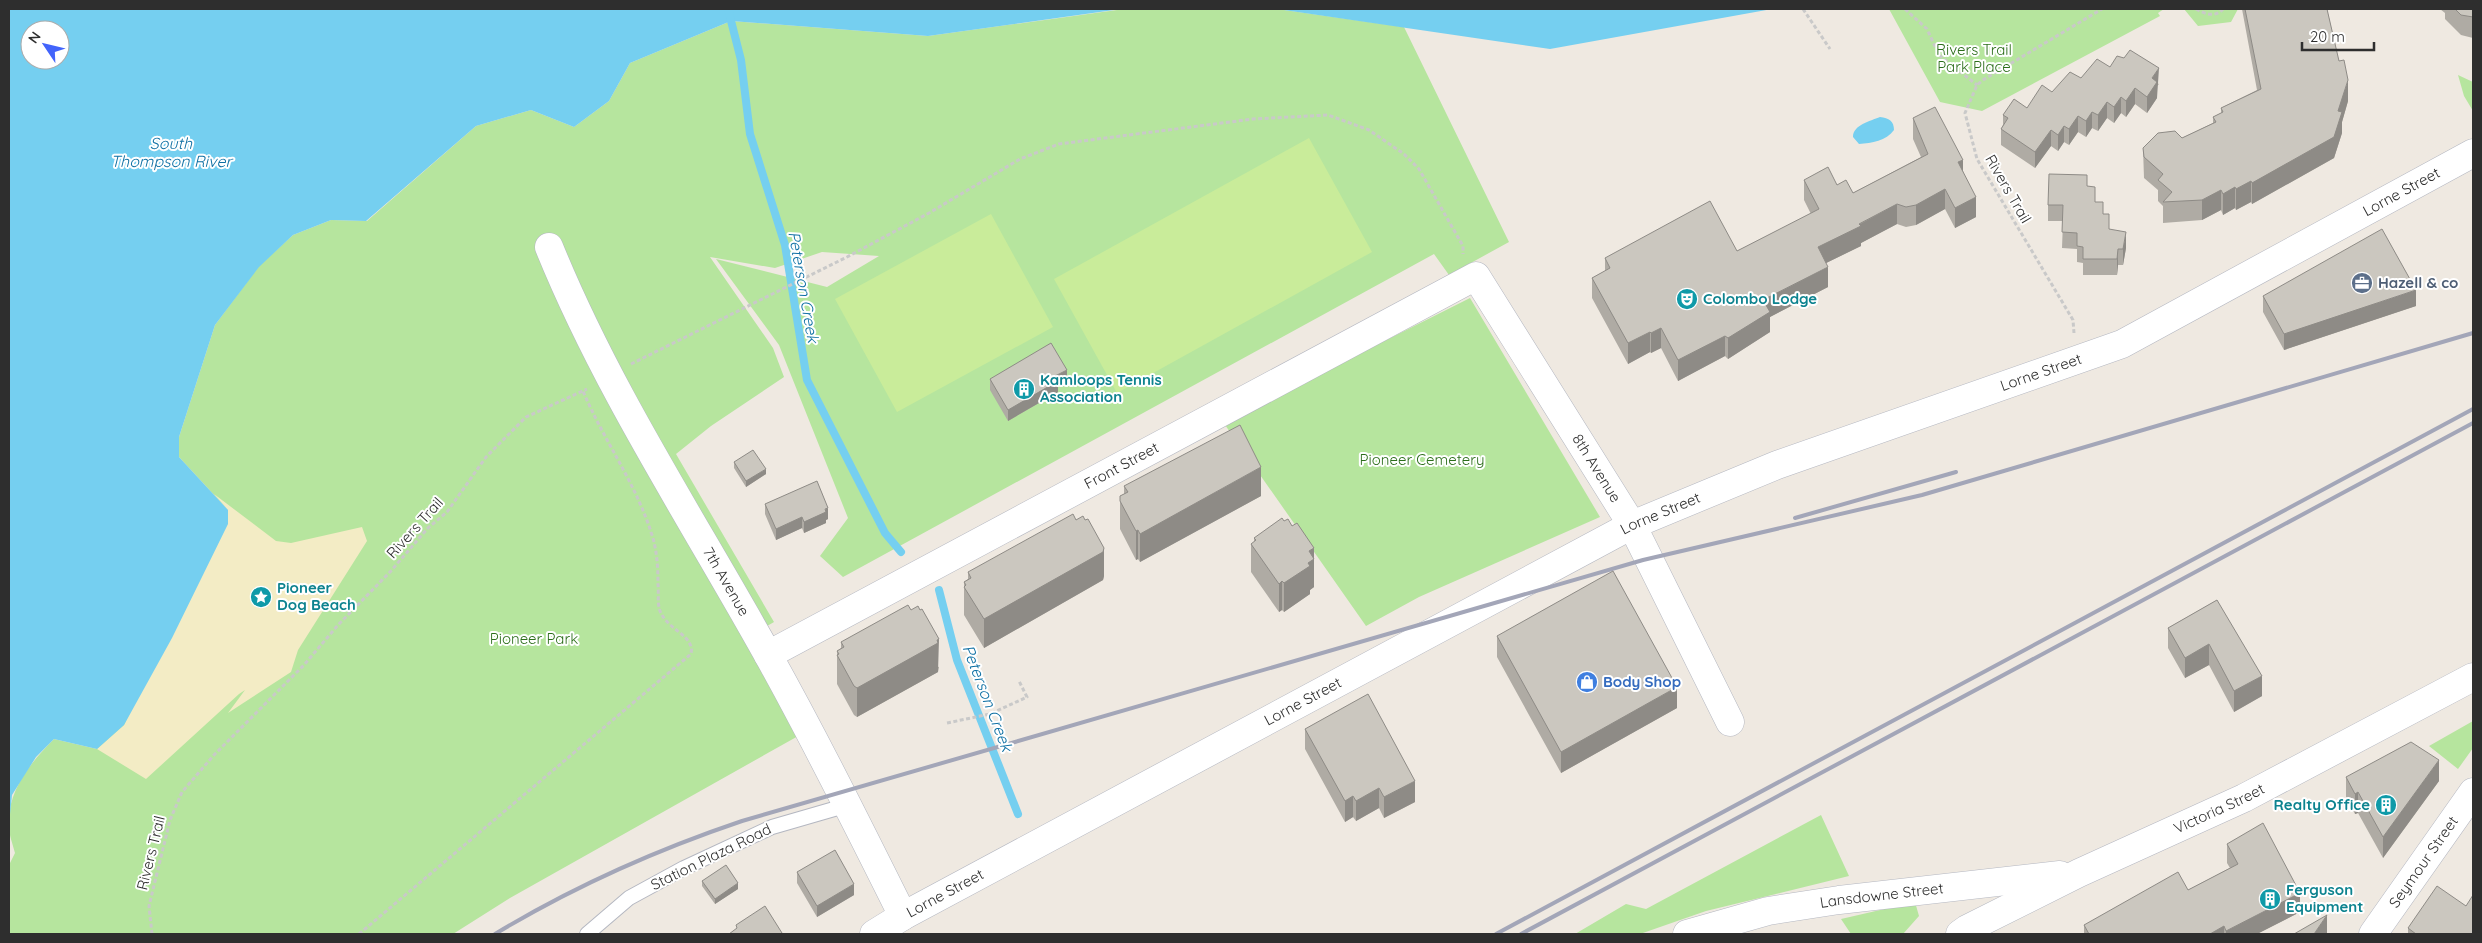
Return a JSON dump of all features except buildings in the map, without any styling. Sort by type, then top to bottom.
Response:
[{"type":"street","name":"Lorne Street","points":[[874,934],[903,916],[1632,525],[1777,465],[2122,344],[2473,153]]},
{"type":"street","name":"7th Avenue","points":[[549,247],[608,375],[768,655],[848,805],[903,916]]},
{"type":"street","name":"8th Avenue","points":[[1476,276],[1632,525],[1730,722]]},
{"type":"street","name":"Front Street","points":[[768,655],[1476,276]]},
{"type":"street","name":"Victoria Street","points":[[1960,934],[1967,928],[2079,873],[2244,798],[2473,677]]},
{"type":"street","name":"Seymour Street","points":[[2373,934],[2473,792]]},
{"type":"street","name":"Lansdowne Street","points":[[1686,934],[1768,912],[1839,900],[2079,873]]},
{"type":"lane","name":"Station Plaza Road","points":[[586,934],[629,898],[684,868],[772,826],[848,805]]},
{"type":"path","points":[[1803,9],[1830,49]]},
{"type":"path","points":[[1905,9],[1927,29],[1939,56],[1977,85],[2102,9]]},
{"type":"path","points":[[2196,9],[2210,15],[2220,13],[2223,9]]},
{"type":"path","name":"Rivers Trail","points":[[1977,85],[1965,113],[1977,159],[2073,320]]},
{"type":"path","name":"Rivers Trail","points":[[152,934],[150,906],[170,820],[182,792],[214,755],[304,665],[338,625],[390,572],[428,528],[447,512],[486,457],[526,417],[583,391],[608,375],[833,264]]},
{"type":"path","points":[[359,934],[691,654],[693,647],[690,641],[670,627],[663,619],[659,607],[656,548],[647,520],[583,391]]},
{"type":"path","points":[[947,723],[990,714],[1027,697],[1019,681]]},
{"type":"green space","name":"Pioneer Park","points":[[1124,9],[1277,9],[1404,27],[1509,242],[1449,275],[1434,254],[843,577],[820,556],[848,518],[779,345],[716,259],[827,287],[879,256],[822,252],[775,268],[710,257],[773,348],[784,377],[711,426],[676,454],[774,622],[747,638],[800,735],[510,898],[453,934],[9,934],[9,865],[15,853],[9,827],[9,814],[16,790],[29,768],[54,739],[97,749],[228,510],[179,457],[179,437],[215,325],[259,266],[293,235],[331,220],[367,221],[476,126],[531,110],[574,127],[609,101],[630,63],[731,21],[928,36]]},
{"type":"green space","name":"Rivers Trail Park Place","points":[[1889,9],[2164,9],[2158,13],[2160,16],[1982,111],[1940,102]]},
{"type":"green space","points":[[2184,9],[2238,9],[2231,22],[2198,26]]},
{"type":"green space","points":[[2458,75],[2473,82],[2473,111],[2464,96]]},
{"type":"green space","points":[[1309,138],[1372,252],[1117,393],[1054,279]]},
{"type":"green space","points":[[991,214],[1053,327],[897,412],[835,299]]},
{"type":"green space","name":"Pioneer Cemetery","points":[[1470,298],[1600,517],[1419,597],[1366,626],[1223,422]]},
{"type":"green space","points":[[2473,721],[2473,748],[2458,769],[2429,746]]},
{"type":"green space","points":[[1821,815],[1849,876],[1706,911],[1640,934],[1575,934],[1626,904],[1646,909]]},
{"type":"green space","points":[[1915,902],[1919,916],[1903,934],[1851,934],[1841,919]]},
{"type":"sand","name":"Pioneer Dog Beach","points":[[214,494],[276,541],[291,543],[362,527],[367,541],[298,650],[291,672],[228,713],[245,690],[239,694],[146,779],[97,749],[124,725],[228,510]]},
{"type":"water","name":"South Thompson River","points":[[9,9],[1121,9],[928,36],[731,21],[630,63],[609,101],[574,127],[531,110],[476,126],[366,221],[331,220],[293,235],[259,267],[215,325],[179,437],[179,457],[228,510],[228,524],[172,638],[124,725],[97,749],[54,739],[36,757],[12,795],[9,824]]},
{"type":"water","points":[[1277,9],[1772,9],[1550,49]]},
{"type":"water","points":[[1880,117],[1890,120],[1893,124],[1894,130],[1891,134],[1874,142],[1859,144],[1853,137],[1856,129]]},
{"type":"waterway","name":"Peterson Creek","points":[[728,9],[741,60],[750,134],[785,245],[807,380],[885,533],[901,552]]},
{"type":"waterway","name":"Peterson Creek","points":[[939,590],[957,660],[1018,814]]},
{"type":"railway","points":[[495,934],[554,901],[615,871],[678,844],[742,821],[1643,560],[1922,495],[2473,333]]},
{"type":"railway","points":[[1496,934],[2473,409]]},
{"type":"railway","points":[[1521,934],[2473,423]]},
{"type":"railway","points":[[1795,518],[1956,472]]},
{"type":"place","name":"Hazell & co","points":[[2362,283]]},
{"type":"place","name":"Colombo Lodge","points":[[1687,299]]},
{"type":"place","name":"Kamloops Tennis Association","points":[[1024,389]]},
{"type":"place","name":"Pioneer Dog Beach","points":[[261,597]]},
{"type":"place","name":"Body Shop","points":[[1587,682]]},
{"type":"place","name":"Realty Office","points":[[2386,805]]},
{"type":"place","name":"Ferguson Equipment","points":[[2270,899]]}]
